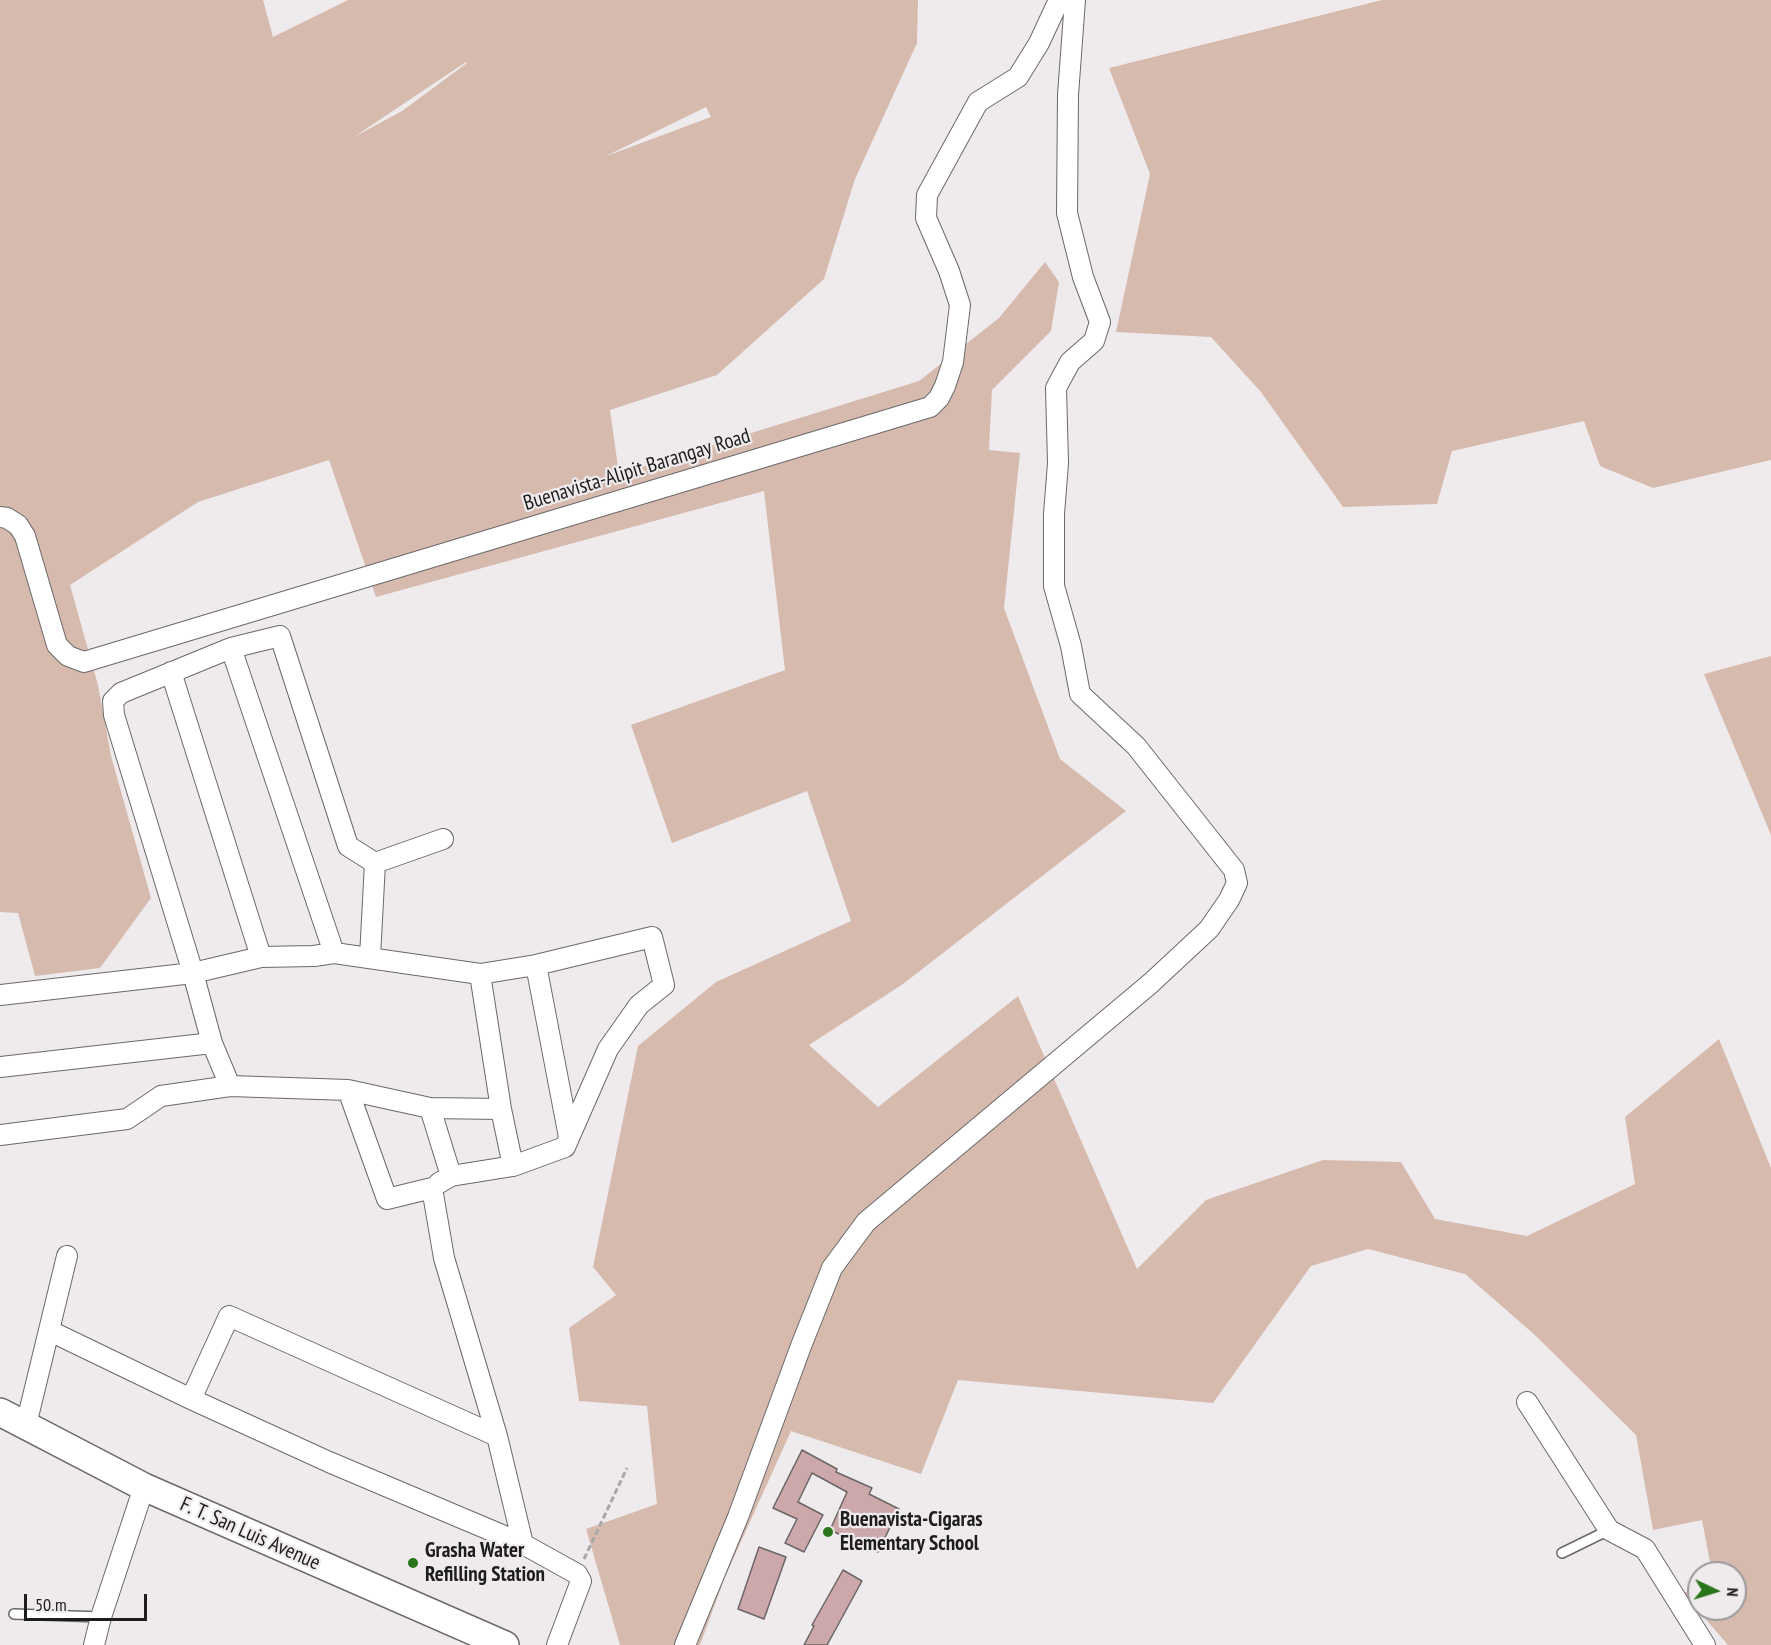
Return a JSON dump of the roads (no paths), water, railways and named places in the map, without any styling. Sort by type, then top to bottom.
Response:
[{"type":"main road","name":"F. T. San Luis Avenue","points":[[0,1412],[144,1487],[505,1645]]},
{"type":"street","name":"Buenavista-Alipit Barangay Road","points":[[0,517],[7,518],[18,525],[24,537],[57,645],[68,656],[84,662],[930,407],[939,398],[953,362],[960,305],[949,271],[926,218],[927,195],[978,102],[1018,77],[1039,43],[1059,0]]},
{"type":"street","points":[[685,1645],[738,1517],[832,1268],[866,1222],[1133,998],[1209,929],[1229,900],[1237,883],[1234,870],[1136,746],[1080,694],[1071,646],[1054,586],[1054,514],[1058,463],[1056,388],[1070,362],[1094,341],[1100,322],[1083,277],[1067,213],[1068,95],[1075,0]]},
{"type":"street","points":[[230,1086],[212,1043],[193,973],[114,715],[113,701],[120,693],[231,648],[280,636],[348,846],[375,863]]},
{"type":"street","points":[[231,648],[334,953]]},
{"type":"street","points":[[171,672],[261,957]]},
{"type":"street","points":[[375,863],[443,839]]},
{"type":"street","points":[[370,957],[375,863]]},
{"type":"street","points":[[0,995],[193,973],[261,957],[314,956],[334,953],[480,974],[536,965],[652,937],[664,985],[639,1005],[608,1048],[565,1148],[513,1166],[451,1176],[432,1188],[387,1199],[348,1090]]},
{"type":"street","points":[[536,965],[569,1137]]},
{"type":"street","points":[[480,974],[501,1109],[513,1166]]},
{"type":"street","points":[[0,1067],[212,1043]]},
{"type":"street","points":[[0,1135],[127,1119],[161,1096],[230,1086],[348,1090],[430,1108],[501,1109]]},
{"type":"street","points":[[430,1108],[451,1176]]},
{"type":"street","points":[[432,1188],[444,1257],[497,1436],[523,1544]]},
{"type":"street","points":[[26,1425],[67,1256]]},
{"type":"street","points":[[191,1399],[229,1316],[497,1436]]},
{"type":"street","points":[[50,1331],[329,1462],[523,1544],[577,1575],[581,1581],[557,1645]]},
{"type":"street","points":[[1527,1402],[1609,1530],[1645,1549],[1705,1645]]},
{"type":"street","points":[[94,1645],[144,1487]]},
{"type":"lane","points":[[1562,1553],[1609,1530]]},
{"type":"lane","points":[[14,1614],[101,1617]]},
{"type":"place","name":"Buenavista-Cigaras Elementary School","points":[[828,1532]]},
{"type":"place","name":"Grasha Water Refilling Station","points":[[413,1563]]}]
